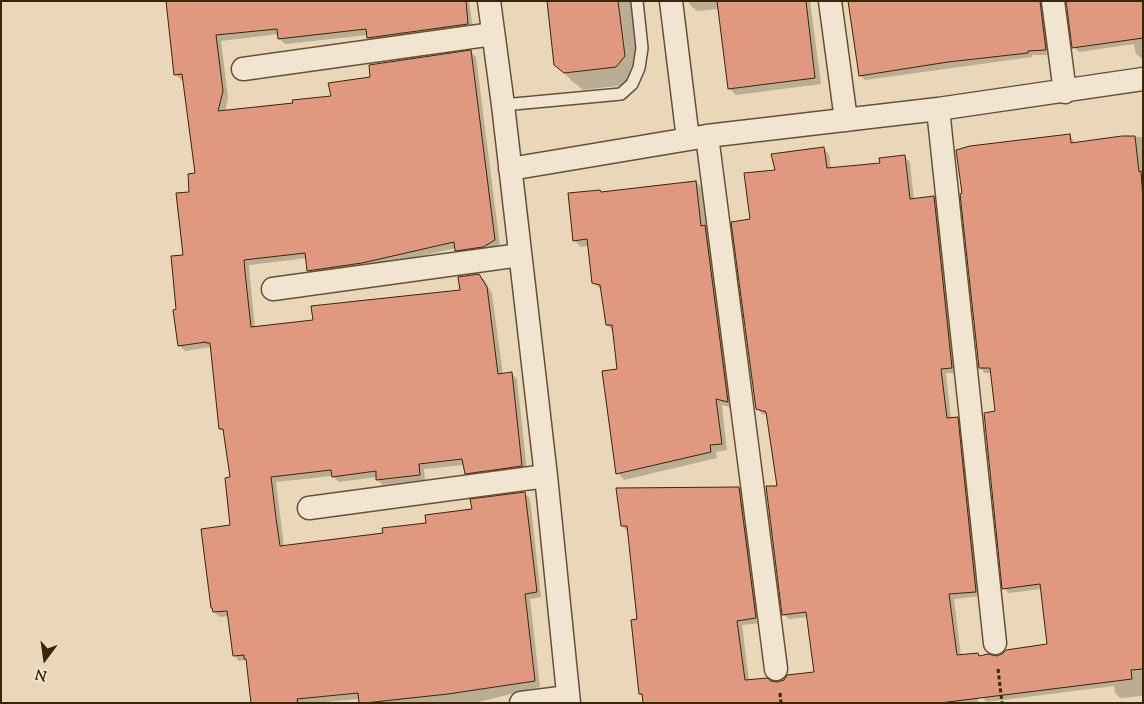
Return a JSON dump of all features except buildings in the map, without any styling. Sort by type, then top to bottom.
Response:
[{"type":"street","points":[[489,1],[503,105],[546,476],[569,700],[521,703]]},
{"type":"street","points":[[671,1],[697,138],[776,669]]},
{"type":"street","points":[[830,1],[846,120]]},
{"type":"street","points":[[1053,1],[1065,92]]},
{"type":"street","points":[[243,69],[493,34]]},
{"type":"street","points":[[510,169],[697,138],[938,109],[1065,92],[1143,79]]},
{"type":"street","points":[[938,109],[995,643]]},
{"type":"street","points":[[273,289],[520,255]]},
{"type":"street","points":[[309,508],[546,476]]},
{"type":"lane","points":[[503,105],[621,94],[632,84],[639,68],[642,48],[637,1]]},
{"type":"path","points":[[995,643],[1002,703]]}]
